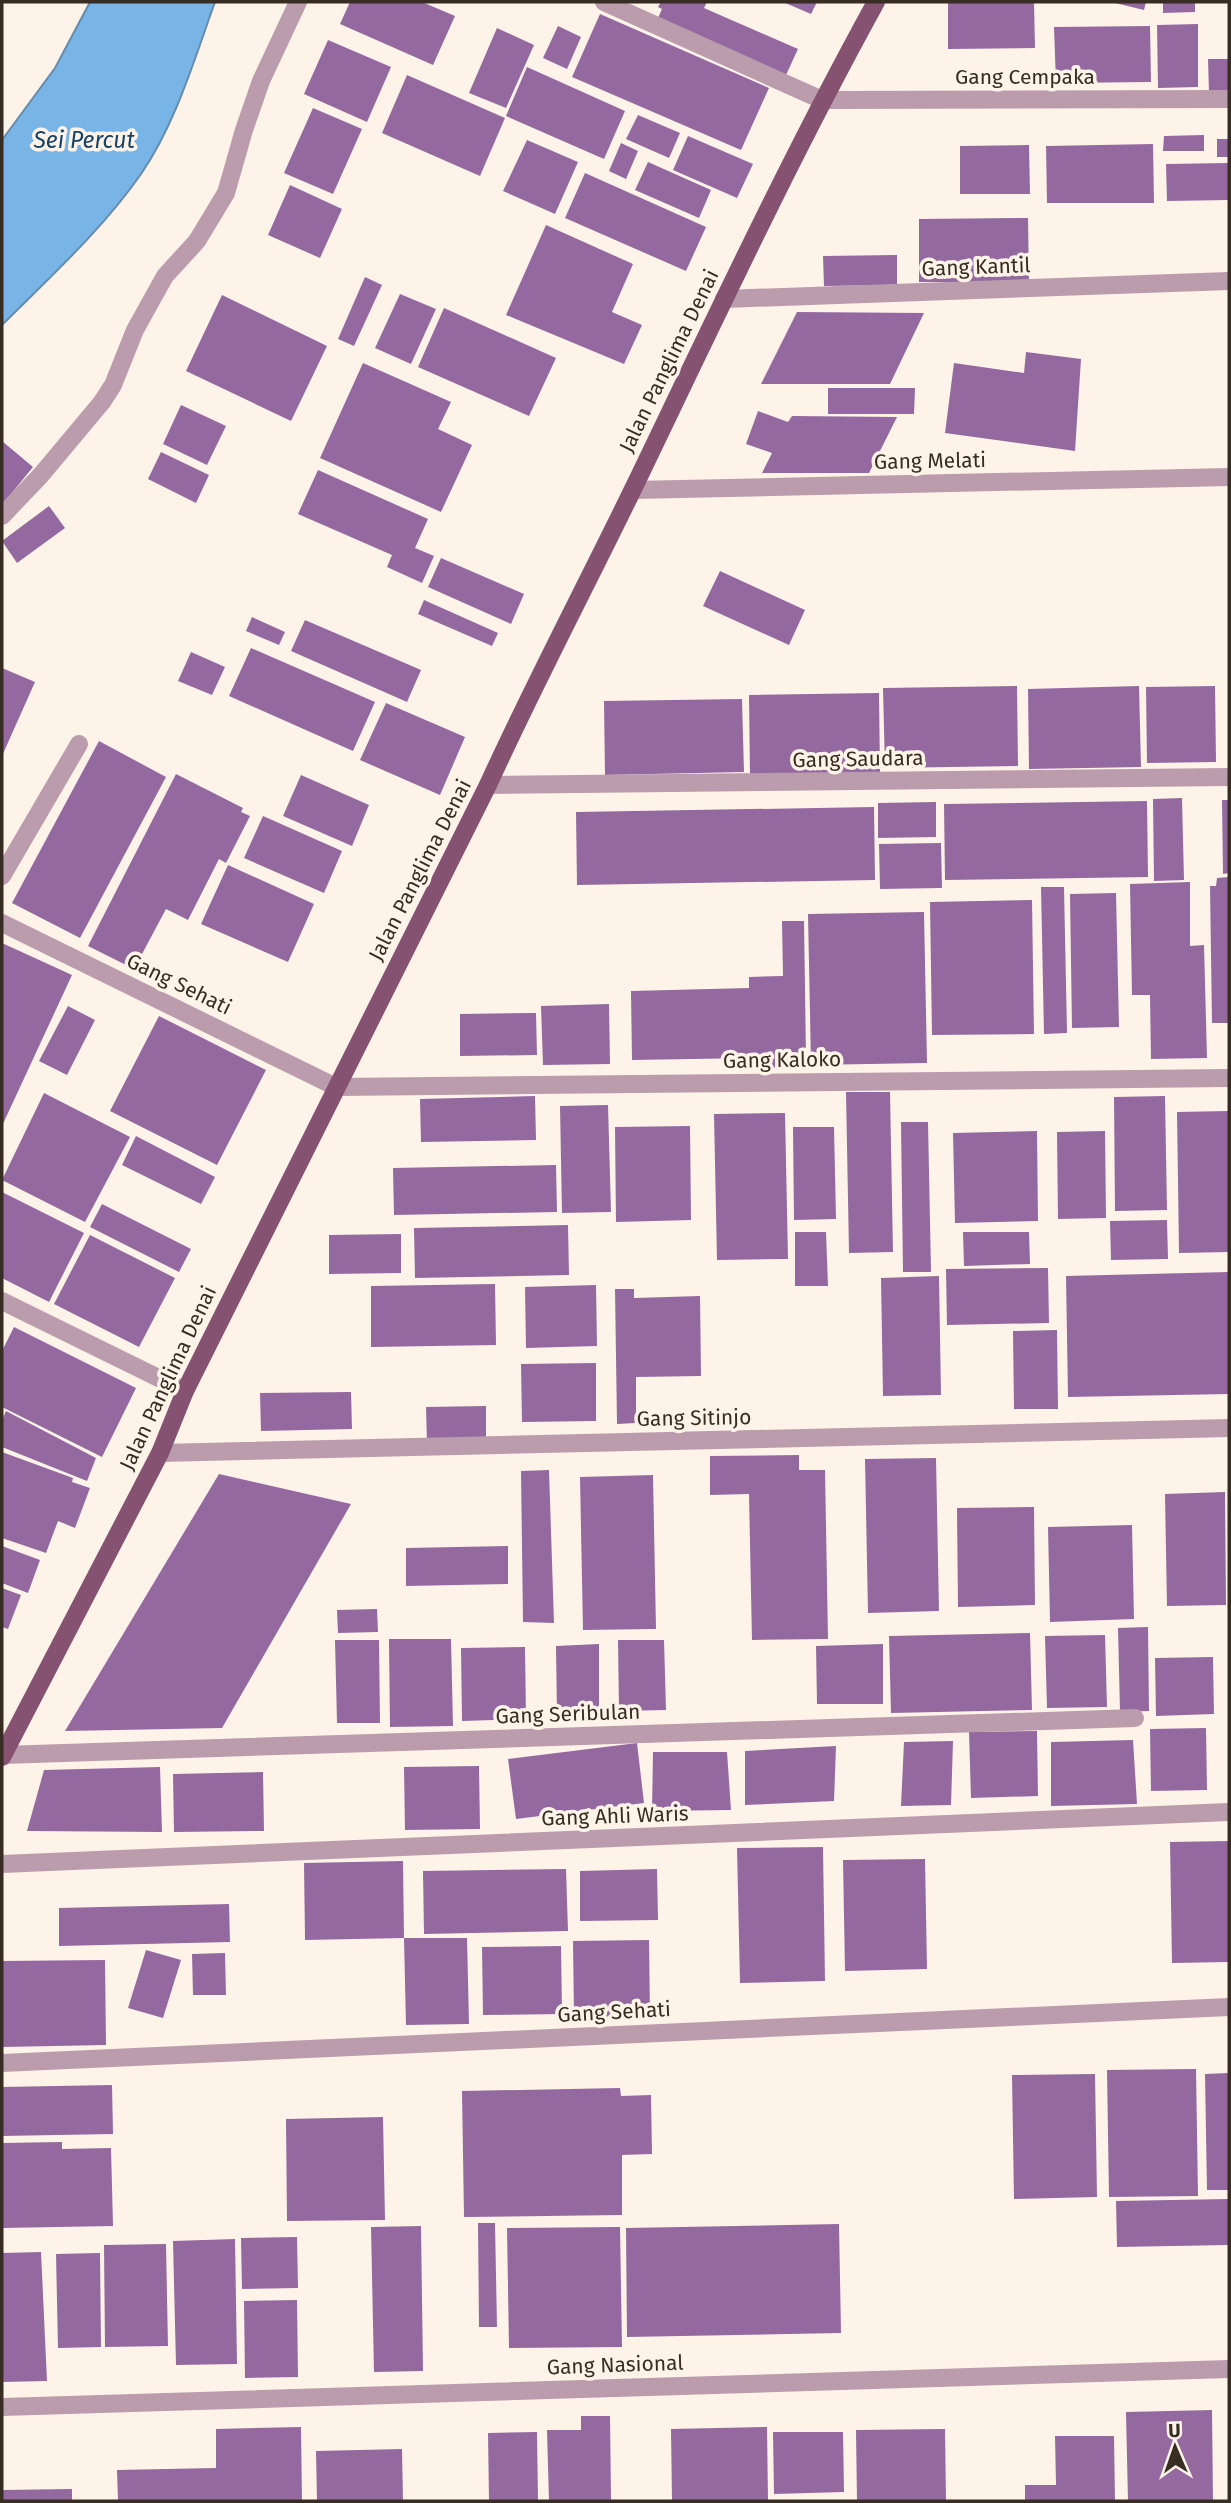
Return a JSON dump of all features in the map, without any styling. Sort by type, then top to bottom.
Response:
[{"type":"main road","name":"Jalan Panglima Denai","points":[[2,1756],[160,1453],[185,1391],[488,785],[822,100],[876,2]]},
{"type":"street","points":[[2,516],[41,475],[102,402],[113,385],[140,321],[165,276],[197,241],[226,194],[261,81],[298,2]]},
{"type":"street","points":[[604,2],[822,100]]},
{"type":"street","name":"Gang Cempaka","points":[[822,100],[1229,99]]},
{"type":"street","name":"Gang Kantil","points":[[724,299],[1229,281]]},
{"type":"street","name":"Gang Melati","points":[[632,490],[1229,477]]},
{"type":"street","points":[[2,876],[79,744]]},
{"type":"street","name":"Gang Saudara","points":[[488,785],[1229,777]]},
{"type":"street","name":"Gang Sehati","points":[[2,923],[336,1087]]},
{"type":"street","name":"Gang Kaloko","points":[[336,1087],[1229,1078]]},
{"type":"street","points":[[2,1301],[185,1391]]},
{"type":"street","name":"Gang Sitinjo","points":[[160,1453],[1229,1428]]},
{"type":"street","name":"Gang Seribulan","points":[[2,1756],[1135,1718]]},
{"type":"street","name":"Gang Ahli Waris","points":[[2,1864],[1229,1812]]},
{"type":"street","name":"Gang Sehati","points":[[2,2063],[1229,2007]]},
{"type":"street","name":"Gang Nasional","points":[[2,2407],[1229,2369]]},
{"type":"water","name":"Sei Percut","points":[[90,2],[215,2],[174,112],[141,174],[93,234],[2,325],[2,140],[55,68]]},
{"type":"building","points":[[350,2],[422,2],[455,16],[433,65],[340,24]]},
{"type":"building","points":[[661,2],[707,2],[704,8],[798,49],[786,75],[658,18],[662,9],[658,7]]},
{"type":"building","points":[[783,2],[817,2],[811,14]]},
{"type":"building","points":[[948,2],[1034,2],[1035,48],[948,49]]},
{"type":"building","points":[[1111,2],[1146,2],[1144,10]]},
{"type":"building","points":[[1163,2],[1195,2],[1195,12],[1163,13]]},
{"type":"building","points":[[600,14],[769,88],[741,150],[572,77]]},
{"type":"building","points":[[1198,24],[1198,87],[1158,88],[1157,25]]},
{"type":"building","points":[[558,26],[581,37],[567,69],[543,58]]},
{"type":"building","points":[[1150,26],[1151,82],[1056,83],[1054,27]]},
{"type":"building","points":[[497,28],[534,45],[506,108],[469,93]]},
{"type":"building","points":[[328,40],[391,67],[367,122],[304,94]]},
{"type":"building","points":[[1208,59],[1229,59],[1229,93],[1209,93]]},
{"type":"building","points":[[527,67],[625,111],[604,159],[506,116]]},
{"type":"building","points":[[407,75],[505,118],[480,176],[382,133]]},
{"type":"building","points":[[313,108],[362,129],[333,194],[284,173]]},
{"type":"building","points":[[638,115],[680,133],[669,158],[626,139]]},
{"type":"building","points":[[1204,135],[1204,151],[1163,151],[1164,136]]},
{"type":"building","points":[[688,136],[753,164],[737,198],[673,170]]},
{"type":"building","points":[[1217,139],[1229,139],[1229,157],[1217,157]]},
{"type":"building","points":[[527,140],[578,162],[555,214],[503,191]]},
{"type":"building","points":[[621,143],[638,151],[626,179],[609,171]]},
{"type":"building","points":[[1153,144],[1154,203],[1047,203],[1046,146]]},
{"type":"building","points":[[1029,145],[1030,194],[960,194],[960,146]]},
{"type":"building","points":[[648,162],[711,190],[699,218],[635,190]]},
{"type":"building","points":[[1229,163],[1229,200],[1167,201],[1166,164]]},
{"type":"building","points":[[585,173],[706,227],[686,271],[565,218]]},
{"type":"building","points":[[290,185],[342,209],[320,258],[268,235]]},
{"type":"building","points":[[1028,218],[1029,282],[919,282],[919,219]]},
{"type":"building","points":[[546,225],[633,264],[612,312],[642,325],[624,364],[506,315]]},
{"type":"building","points":[[897,255],[897,285],[824,286],[823,256]]},
{"type":"building","points":[[365,277],[382,285],[354,346],[338,339]]},
{"type":"building","points":[[400,294],[436,309],[411,364],[375,348]]},
{"type":"building","points":[[222,295],[327,346],[291,421],[186,371]]},
{"type":"building","points":[[444,308],[556,358],[529,416],[418,367]]},
{"type":"building","points":[[797,312],[924,313],[890,384],[761,384]]},
{"type":"building","points":[[1026,352],[1081,359],[1075,451],[945,433],[954,363],[1024,373]]},
{"type":"building","points":[[363,363],[451,402],[438,429],[472,445],[441,512],[320,458]]},
{"type":"building","points":[[828,388],[915,388],[914,414],[828,414]]},
{"type":"building","points":[[181,405],[226,426],[207,465],[163,444]]},
{"type":"building","points":[[758,411],[788,422],[792,416],[897,417],[869,473],[762,473],[772,453],[746,444]]},
{"type":"building","points":[[2,441],[33,467],[2,505]]},
{"type":"building","points":[[161,452],[209,475],[196,503],[148,479]]},
{"type":"building","points":[[318,470],[428,519],[415,548],[434,556],[422,583],[387,567],[392,555],[298,514]]},
{"type":"building","points":[[49,506],[65,528],[17,563],[2,541]]},
{"type":"building","points":[[441,558],[524,594],[511,624],[428,587]]},
{"type":"building","points":[[720,571],[805,610],[789,645],[703,606]]},
{"type":"building","points":[[424,600],[498,633],[492,646],[418,614]]},
{"type":"building","points":[[252,617],[285,632],[279,645],[246,631]]},
{"type":"building","points":[[305,620],[421,670],[407,702],[291,651]]},
{"type":"building","points":[[251,648],[375,702],[353,751],[229,696]]},
{"type":"building","points":[[191,652],[225,667],[212,695],[178,681]]},
{"type":"building","points":[[2,668],[35,682],[2,756]]},
{"type":"building","points":[[1017,686],[1018,766],[885,768],[883,688]]},
{"type":"building","points":[[1139,686],[1141,767],[1029,769],[1028,689]]},
{"type":"building","points":[[1215,686],[1216,762],[1147,763],[1146,687]]},
{"type":"building","points":[[879,693],[880,773],[750,775],[749,695]]},
{"type":"building","points":[[742,699],[744,772],[605,775],[604,701]]},
{"type":"building","points":[[386,703],[465,737],[440,795],[360,760]]},
{"type":"building","points":[[99,741],[166,777],[80,938],[12,903]]},
{"type":"building","points":[[176,774],[243,808],[241,812],[250,816],[226,863],[219,859],[188,920],[166,909],[134,969],[88,946]]},
{"type":"building","points":[[301,775],[369,805],[352,846],[283,816]]},
{"type":"building","points":[[1182,798],[1184,880],[1154,881],[1153,799]]},
{"type":"building","points":[[1222,800],[1229,800],[1229,873],[1223,874]]},
{"type":"building","points":[[1147,801],[1148,877],[945,880],[944,804]]},
{"type":"building","points":[[936,802],[936,837],[878,838],[878,803]]},
{"type":"building","points":[[874,807],[875,880],[577,885],[576,812]]},
{"type":"building","points":[[263,816],[342,851],[324,893],[244,858]]},
{"type":"building","points":[[941,843],[942,888],[880,889],[879,844]]},
{"type":"building","points":[[228,865],[314,904],[288,962],[201,924]]},
{"type":"building","points":[[1229,877],[1229,1023],[1212,1023],[1210,886],[1216,886],[1217,878]]},
{"type":"building","points":[[1190,882],[1190,946],[1204,945],[1207,1058],[1151,1059],[1150,995],[1132,995],[1130,884]]},
{"type":"building","points":[[1041,887],[1064,887],[1067,1033],[1044,1034]]},
{"type":"building","points":[[1116,893],[1119,1027],[1072,1028],[1070,894]]},
{"type":"building","points":[[1032,900],[1034,1034],[932,1035],[930,902]]},
{"type":"building","points":[[924,912],[927,1063],[811,1065],[808,914]]},
{"type":"building","points":[[782,921],[804,921],[806,1057],[800,1057],[801,1067],[750,1068],[751,1058],[632,1060],[631,991],[749,988],[749,977],[783,976]]},
{"type":"building","points":[[2,943],[72,975],[2,1126]]},
{"type":"building","points":[[609,1004],[610,1064],[543,1065],[541,1006]]},
{"type":"building","points":[[68,1006],[95,1020],[67,1075],[39,1061]]},
{"type":"building","points":[[536,1013],[537,1055],[460,1056],[460,1014]]},
{"type":"building","points":[[159,1016],[266,1070],[217,1165],[110,1111]]},
{"type":"building","points":[[846,1092],[890,1092],[893,1252],[849,1253]]},
{"type":"building","points":[[44,1093],[130,1137],[85,1222],[2,1180]]},
{"type":"building","points":[[535,1096],[536,1140],[421,1142],[420,1099]]},
{"type":"building","points":[[1165,1096],[1167,1210],[1115,1211],[1114,1097]]},
{"type":"building","points":[[608,1105],[611,1212],[562,1213],[560,1106]]},
{"type":"building","points":[[1229,1111],[1229,1252],[1179,1253],[1177,1112]]},
{"type":"building","points":[[785,1113],[788,1259],[717,1260],[714,1114]]},
{"type":"building","points":[[901,1122],[928,1122],[931,1272],[903,1272]]},
{"type":"building","points":[[690,1126],[691,1220],[616,1222],[615,1127]]},
{"type":"building","points":[[793,1127],[834,1127],[836,1219],[794,1220]]},
{"type":"building","points":[[1037,1131],[1038,1221],[955,1223],[953,1133]]},
{"type":"building","points":[[1105,1131],[1106,1218],[1058,1219],[1057,1132]]},
{"type":"building","points":[[136,1136],[215,1177],[201,1204],[122,1165]]},
{"type":"building","points":[[556,1165],[557,1212],[394,1215],[393,1168]]},
{"type":"building","points":[[2,1192],[84,1233],[49,1302],[2,1278]]},
{"type":"building","points":[[102,1204],[191,1249],[179,1272],[90,1227]]},
{"type":"building","points":[[1167,1220],[1168,1259],[1111,1260],[1110,1221]]},
{"type":"building","points":[[568,1225],[569,1275],[415,1278],[414,1228]]},
{"type":"building","points":[[795,1232],[826,1232],[828,1286],[795,1286]]},
{"type":"building","points":[[963,1232],[1029,1232],[1030,1264],[964,1266]]},
{"type":"building","points":[[401,1234],[401,1273],[329,1274],[329,1235]]},
{"type":"building","points":[[90,1235],[175,1278],[139,1347],[54,1304]]},
{"type":"building","points":[[1048,1268],[1049,1323],[947,1325],[946,1269]]},
{"type":"building","points":[[1229,1272],[1229,1394],[1068,1397],[1066,1276]]},
{"type":"building","points":[[939,1276],[941,1395],[883,1396],[881,1278]]},
{"type":"building","points":[[495,1284],[496,1345],[371,1347],[371,1286]]},
{"type":"building","points":[[596,1285],[597,1346],[526,1348],[525,1287]]},
{"type":"building","points":[[615,1289],[634,1289],[634,1298],[700,1296],[701,1376],[636,1377],[636,1423],[617,1424]]},
{"type":"building","points":[[14,1327],[136,1388],[102,1457],[2,1407],[2,1351]]},
{"type":"building","points":[[1057,1330],[1058,1409],[1014,1409],[1013,1331]]},
{"type":"building","points":[[596,1363],[596,1421],[522,1422],[521,1364]]},
{"type":"building","points":[[351,1392],[352,1429],[261,1431],[260,1393]]},
{"type":"building","points":[[486,1406],[486,1442],[427,1443],[426,1407]]},
{"type":"building","points":[[6,1411],[96,1458],[87,1481],[2,1447],[2,1420]]},
{"type":"building","points":[[2,1452],[73,1478],[72,1482],[90,1488],[75,1528],[58,1521],[46,1553],[2,1538]]},
{"type":"building","points":[[799,1455],[799,1470],[825,1470],[828,1639],[752,1640],[749,1494],[710,1495],[710,1456]]},
{"type":"building","points":[[936,1458],[939,1611],[868,1613],[865,1459]]},
{"type":"building","points":[[549,1470],[554,1623],[523,1622],[521,1471]]},
{"type":"building","points":[[219,1474],[351,1504],[222,1728],[65,1731]]},
{"type":"building","points":[[653,1475],[656,1629],[583,1630],[580,1477]]},
{"type":"building","points":[[1225,1492],[1226,1605],[1167,1606],[1165,1494]]},
{"type":"building","points":[[1034,1507],[1035,1605],[958,1607],[957,1508]]},
{"type":"building","points":[[1132,1525],[1134,1619],[1050,1622],[1048,1527]]},
{"type":"building","points":[[2,1546],[40,1560],[28,1593],[2,1583]]},
{"type":"building","points":[[508,1546],[508,1584],[406,1586],[406,1548]]},
{"type":"building","points":[[2,1588],[21,1595],[8,1629],[2,1627]]},
{"type":"building","points":[[377,1609],[378,1632],[338,1633],[337,1610]]},
{"type":"building","points":[[1148,1627],[1149,1711],[1120,1712],[1118,1628]]},
{"type":"building","points":[[1030,1633],[1032,1710],[891,1713],[889,1636]]},
{"type":"building","points":[[1105,1635],[1107,1707],[1047,1708],[1045,1636]]},
{"type":"building","points":[[389,1639],[451,1639],[453,1726],[390,1727]]},
{"type":"building","points":[[335,1640],[379,1640],[380,1723],[337,1723]]},
{"type":"building","points":[[618,1640],[664,1640],[666,1710],[619,1711]]},
{"type":"building","points":[[599,1644],[599,1715],[557,1716],[556,1646]]},
{"type":"building","points":[[883,1644],[883,1704],[817,1704],[816,1646]]},
{"type":"building","points":[[525,1647],[526,1719],[462,1721],[461,1648]]},
{"type":"building","points":[[1213,1657],[1214,1714],[1156,1716],[1155,1658]]},
{"type":"building","points":[[1206,1728],[1207,1790],[1151,1791],[1150,1729]]},
{"type":"building","points":[[1037,1731],[1038,1796],[971,1798],[969,1732]]},
{"type":"building","points":[[1133,1740],[1137,1804],[1051,1806],[1051,1742]]},
{"type":"building","points":[[953,1741],[951,1805],[901,1806],[904,1742]]},
{"type":"building","points":[[637,1743],[644,1803],[516,1819],[508,1759]]},
{"type":"building","points":[[836,1746],[834,1801],[745,1805],[745,1751]]},
{"type":"building","points":[[653,1752],[727,1752],[731,1810],[652,1811]]},
{"type":"building","points":[[479,1766],[480,1829],[405,1830],[404,1767]]},
{"type":"building","points":[[160,1767],[162,1832],[27,1831],[44,1770]]},
{"type":"building","points":[[263,1772],[264,1831],[174,1832],[173,1774]]},
{"type":"building","points":[[1229,1841],[1229,1962],[1172,1963],[1170,1842]]},
{"type":"building","points":[[823,1847],[825,1981],[740,1983],[737,1848]]},
{"type":"building","points":[[925,1859],[927,1969],[845,1971],[843,1860]]},
{"type":"building","points":[[403,1861],[404,1938],[305,1940],[304,1863]]},
{"type":"building","points":[[566,1869],[568,1931],[424,1934],[423,1871]]},
{"type":"building","points":[[657,1869],[658,1920],[580,1921],[580,1871]]},
{"type":"building","points":[[229,1904],[230,1942],[59,1946],[59,1908]]},
{"type":"building","points":[[404,1938],[467,1938],[469,2024],[406,2025]]},
{"type":"building","points":[[649,1940],[650,2016],[574,2017],[573,1941]]},
{"type":"building","points":[[561,1946],[562,2014],[483,2015],[482,1947]]},
{"type":"building","points":[[146,1950],[181,1960],[163,2018],[128,2008]]},
{"type":"building","points":[[225,1953],[226,1995],[193,1995],[192,1954]]},
{"type":"building","points":[[105,1960],[106,2045],[2,2047],[2,1961]]},
{"type":"building","points":[[1196,2069],[1198,2196],[1109,2197],[1107,2070]]},
{"type":"building","points":[[1229,2073],[1229,2190],[1207,2190],[1205,2074]]},
{"type":"building","points":[[1095,2074],[1097,2197],[1014,2199],[1012,2075]]},
{"type":"building","points":[[112,2085],[113,2134],[2,2136],[2,2087]]},
{"type":"building","points":[[620,2088],[621,2096],[651,2095],[652,2154],[622,2155],[622,2215],[464,2217],[462,2091]]},
{"type":"building","points":[[383,2117],[385,2220],[287,2221],[286,2119]]},
{"type":"building","points":[[62,2142],[62,2149],[111,2148],[113,2226],[2,2228],[2,2143]]},
{"type":"building","points":[[1229,2199],[1229,2245],[1117,2247],[1116,2201]]},
{"type":"building","points":[[478,2223],[495,2223],[497,2327],[479,2327]]},
{"type":"building","points":[[839,2224],[841,2333],[627,2337],[626,2228]]},
{"type":"building","points":[[421,2226],[423,2371],[374,2372],[371,2227]]},
{"type":"building","points":[[620,2227],[622,2347],[509,2348],[507,2228]]},
{"type":"building","points":[[297,2237],[298,2288],[242,2289],[241,2238]]},
{"type":"building","points":[[235,2239],[237,2364],[176,2365],[173,2241]]},
{"type":"building","points":[[166,2244],[168,2346],[105,2347],[104,2245]]},
{"type":"building","points":[[41,2252],[47,2381],[2,2382],[2,2253]]},
{"type":"building","points":[[100,2253],[101,2347],[58,2348],[56,2254]]},
{"type":"building","points":[[297,2300],[298,2377],[245,2378],[244,2301]]},
{"type":"building","points":[[1212,2410],[1213,2501],[1128,2501],[1126,2412]]},
{"type":"building","points":[[581,2416],[610,2416],[611,2500],[549,2501],[547,2430],[581,2430]]},
{"type":"building","points":[[301,2427],[302,2501],[118,2501],[117,2470],[216,2468],[216,2429]]},
{"type":"building","points":[[767,2427],[768,2501],[672,2501],[671,2429]]},
{"type":"building","points":[[945,2429],[946,2501],[857,2501],[856,2430]]},
{"type":"building","points":[[537,2432],[538,2501],[489,2501],[488,2433]]},
{"type":"building","points":[[773,2432],[843,2432],[844,2492],[774,2494]]},
{"type":"building","points":[[1055,2436],[1114,2436],[1115,2501],[1025,2501],[1025,2485],[1056,2485]]},
{"type":"building","points":[[402,2449],[403,2501],[317,2501],[316,2451]]},
{"type":"building","points":[[72,2489],[72,2501],[2,2501],[2,2490]]}]
